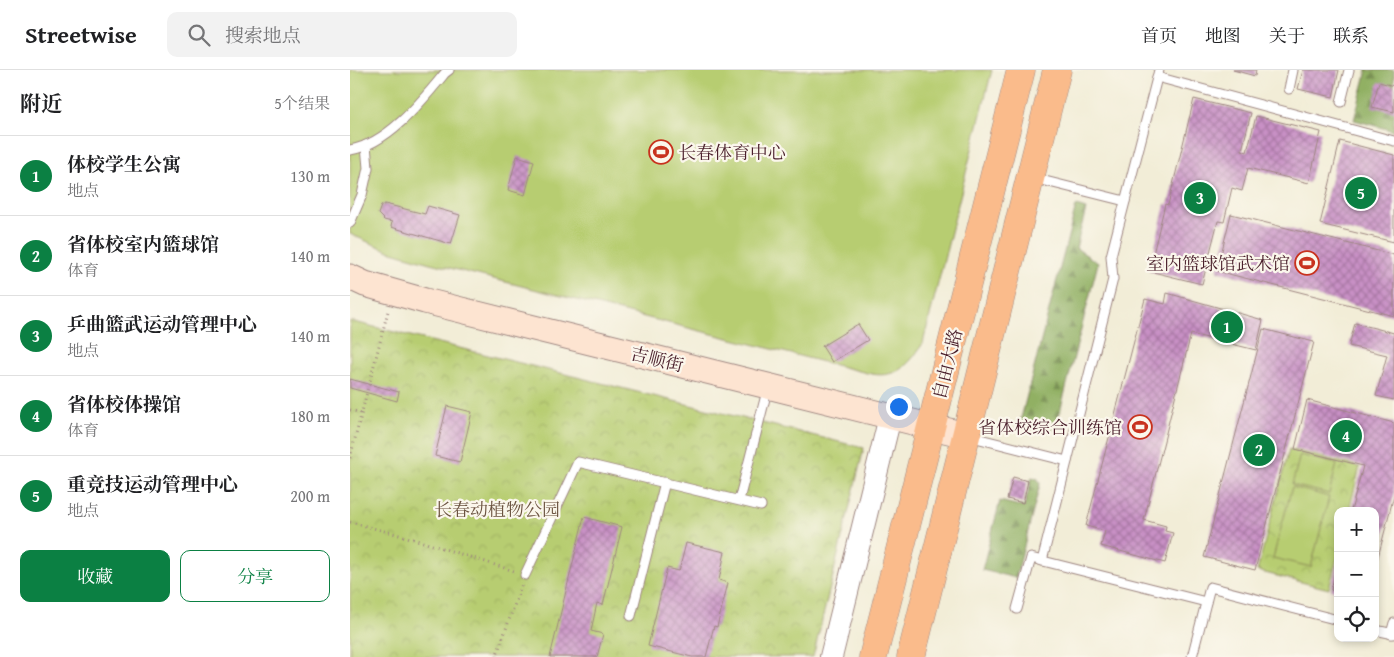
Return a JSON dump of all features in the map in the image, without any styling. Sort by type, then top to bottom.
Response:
[{"type":"main road","name":"自由大路","points":[[873,657],[1022,70]]},
{"type":"main road","name":"自由大路","points":[[911,657],[1057,70]]},
{"type":"main road","name":"吉顺街","points":[[350,277],[365,284],[393,292],[965,435]]},
{"type":"street","points":[[831,657],[890,417]]},
{"type":"lane","points":[[350,150],[366,146],[407,117],[444,73],[449,70]]},
{"type":"lane","points":[[1289,90],[1294,70]]},
{"type":"lane","points":[[1341,102],[1349,70]]},
{"type":"lane","points":[[1042,560],[1113,279],[1111,256],[1158,74],[1394,141]]},
{"type":"lane","points":[[350,223],[362,195],[368,168],[366,146]]},
{"type":"lane","points":[[1030,177],[1125,202]]},
{"type":"lane","points":[[739,500],[768,386]]},
{"type":"lane","points":[[965,435],[1067,461]]},
{"type":"lane","points":[[525,575],[578,462],[762,506]]},
{"type":"lane","points":[[631,616],[665,482]]},
{"type":"lane","points":[[1017,609],[1031,558],[1206,602]]},
{"type":"lane","points":[[1192,657],[1210,588],[1334,619]]},
{"type":"lane","points":[[1379,631],[1393,634],[1394,623]]},
{"type":"path","points":[[350,458],[393,292]]},
{"type":"path","points":[[350,410],[362,413]]},
{"type":"path","points":[[350,522],[426,542],[525,575],[496,657]]},
{"type":"green space","name":"长春体育中心","points":[[350,70],[992,70],[923,343],[907,364],[900,369],[893,373],[877,375],[430,263],[389,251],[350,234]]},
{"type":"green space","points":[[1367,70],[1394,70],[1394,131],[1354,120]]},
{"type":"green space","points":[[1076,206],[1086,209],[1076,248],[1098,263],[1056,427],[1050,432],[1019,426]]},
{"type":"green space","name":"长春动植物公园","points":[[350,321],[864,448],[813,657],[350,657]]},
{"type":"green space","points":[[1289,449],[1360,467],[1350,507],[1334,507],[1334,570],[1329,589],[1257,571]]},
{"type":"green space","points":[[1300,455],[1337,464],[1329,494],[1292,485]]},
{"type":"green space","points":[[1032,477],[1038,479],[1040,484],[1016,578],[982,570],[1000,501],[1024,507]]},
{"type":"green space","points":[[1292,487],[1329,497],[1311,567],[1273,558]]},
{"type":"building","points":[[1233,70],[1256,70],[1255,76]]},
{"type":"building","points":[[1303,70],[1339,70],[1333,97],[1298,89]]},
{"type":"building","points":[[1379,82],[1394,86],[1394,112],[1372,107]]},
{"type":"building","points":[[1194,99],[1251,113],[1242,150],[1247,152],[1256,116],[1321,132],[1309,183],[1248,168],[1242,191],[1232,188],[1224,222],[1218,221],[1202,284],[1149,271],[1165,204],[1168,205]]},
{"type":"building","points":[[1340,141],[1394,155],[1394,242],[1320,224]]},
{"type":"building","points":[[517,156],[534,161],[525,195],[508,190]]},
{"type":"building","points":[[385,204],[425,214],[428,206],[460,215],[451,244],[391,227],[392,222],[384,220],[378,214],[381,206]]},
{"type":"building","name":"室内篮球馆武术馆","points":[[1231,214],[1394,255],[1394,316],[1217,271]]},
{"type":"building","name":"省体校综合训练馆","points":[[1167,293],[1263,320],[1256,350],[1191,334],[1144,520],[1166,526],[1165,531],[1173,533],[1165,563],[1101,546],[1105,531],[1086,526],[1145,299],[1165,304]]},
{"type":"building","points":[[1355,323],[1394,333],[1394,400],[1376,396],[1387,355],[1349,346]]},
{"type":"building","points":[[858,324],[868,340],[832,362],[822,346]]},
{"type":"building","points":[[1263,329],[1314,342],[1255,570],[1204,557]]},
{"type":"building","points":[[350,379],[399,392],[397,401],[350,388]]},
{"type":"building","points":[[1307,400],[1394,423],[1394,495],[1379,553],[1379,507],[1352,507],[1363,466],[1295,449]]},
{"type":"building","points":[[447,406],[472,412],[460,462],[435,456]]},
{"type":"building","points":[[1013,477],[1028,481],[1023,503],[1007,499]]},
{"type":"building","points":[[584,517],[622,527],[603,605],[597,603],[591,631],[603,634],[597,657],[550,657]]},
{"type":"building","points":[[686,543],[725,552],[719,580],[728,583],[717,627],[714,626],[706,657],[692,657],[648,646],[667,568],[679,571]]},
{"type":"building","points":[[1334,577],[1334,591],[1331,590]]},
{"type":"place","name":"长春体育中心","points":[[661,152]]},
{"type":"place","name":"重竞技运动管理中心","points":[[1361,193]]},
{"type":"place","name":"乒曲篮武运动管理中心","points":[[1200,198]]},
{"type":"place","name":"室内篮球馆武术馆","points":[[1307,263]]},
{"type":"place","name":"体校学生公寓","points":[[1227,327]]},
{"type":"place","name":"省体校综合训练馆","points":[[1140,427]]},
{"type":"place","name":"省体校体操馆","points":[[1346,436]]},
{"type":"place","name":"省体校室内篮球馆","points":[[1259,450]]}]
